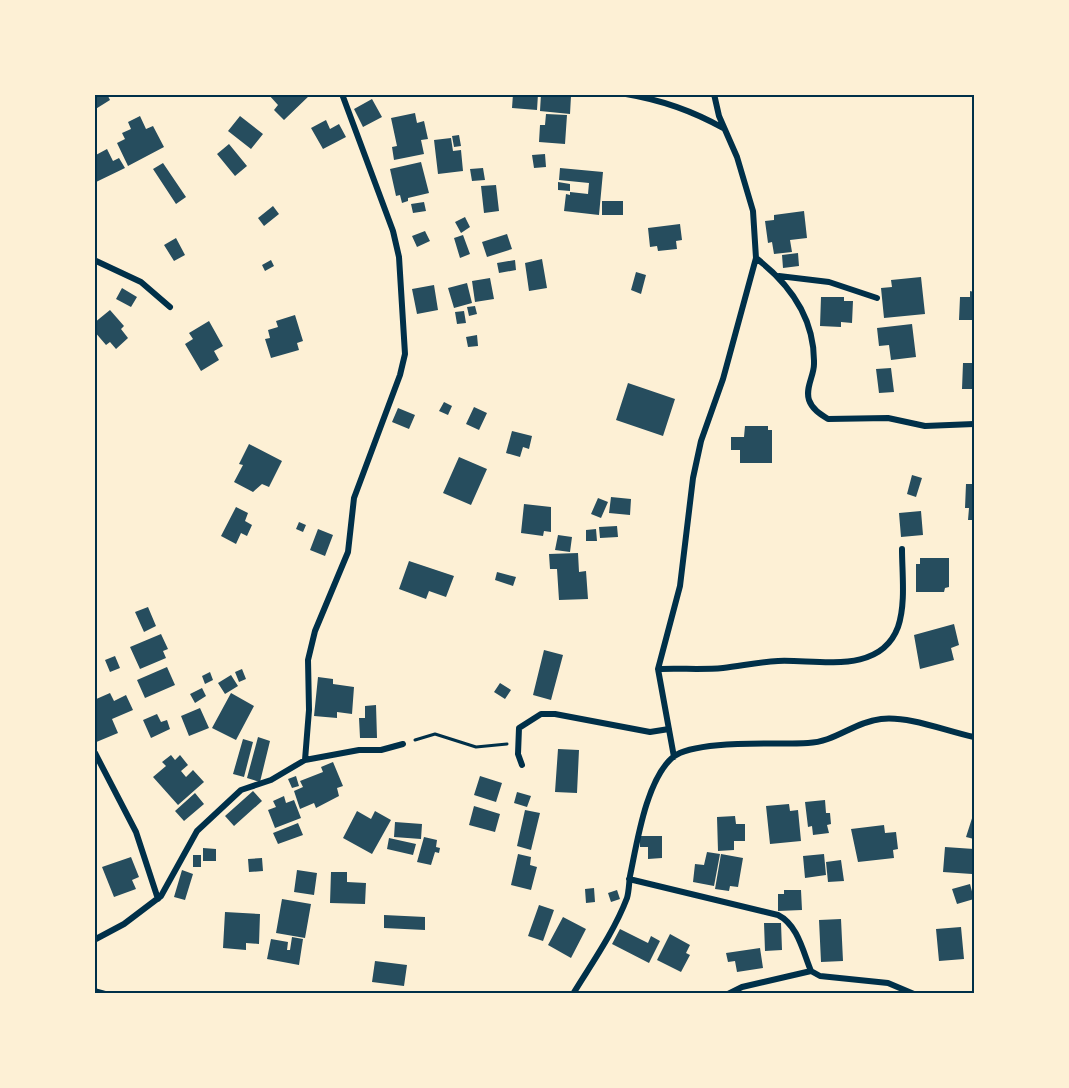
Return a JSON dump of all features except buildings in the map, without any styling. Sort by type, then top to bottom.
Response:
[{"type":"street","points":[[305,760],[309,710],[308,660],[315,631],[348,552],[354,498],[400,375],[405,354],[399,256],[393,231],[342,94]]},
{"type":"street","points":[[626,94],[656,99],[694,111],[724,128]]},
{"type":"street","points":[[674,757],[658,669],[680,586],[693,478],[701,441],[723,378],[756,258],[753,211],[737,157],[724,128],[714,94]]},
{"type":"street","points":[[756,258],[779,276],[793,292],[810,334],[814,353],[814,370],[808,397],[822,415],[828,418],[888,418],[925,426],[975,424]]},
{"type":"street","points":[[94,260],[141,282],[170,307]]},
{"type":"street","points":[[779,276],[830,282],[877,298]]},
{"type":"street","points":[[658,669],[722,668],[781,661],[831,664],[875,653],[888,643],[898,628],[901,610],[903,549]]},
{"type":"street","points":[[522,765],[518,742],[519,728],[541,714],[555,714],[650,732],[669,729]]},
{"type":"street","points":[[573,993],[608,936],[627,897],[638,832],[659,776],[674,757],[703,748],[752,743],[827,742],[861,724],[881,719],[924,725],[975,737]]},
{"type":"street","points":[[94,940],[124,924],[158,899],[169,885],[197,831],[241,790],[271,780],[305,760],[359,750],[381,750],[404,744]]},
{"type":"street","points":[[95,753],[136,832],[158,899]]},
{"type":"street","points":[[629,879],[786,919],[793,927],[811,971],[820,976],[888,983],[914,993]]},
{"type":"street","points":[[728,993],[742,987],[811,971]]},
{"type":"street","points":[[94,991],[105,993]]},
{"type":"path","points":[[404,744],[435,734],[449,736],[476,747],[518,742]]}]
